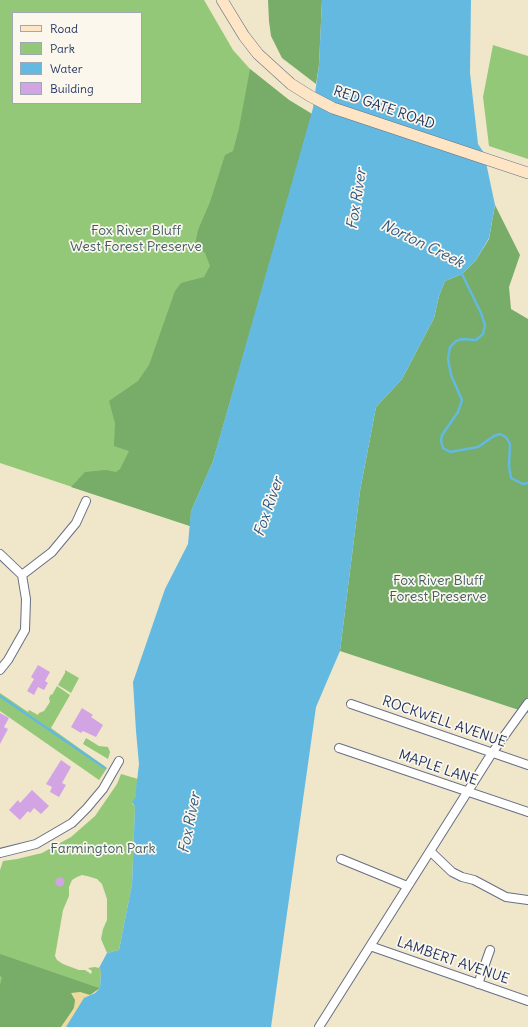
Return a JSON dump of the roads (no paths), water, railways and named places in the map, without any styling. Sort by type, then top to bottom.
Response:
[{"type":"main road","name":"RED GATE ROAD","points":[[222,0],[244,36],[264,60],[291,84],[310,96],[334,108],[528,173]]},
{"type":"street","points":[[22,575],[52,552],[76,523],[86,501]]},
{"type":"street","points":[[0,554],[22,575],[26,599],[25,630],[8,660],[0,670]]},
{"type":"street","points":[[319,1027],[492,752],[528,703]]},
{"type":"street","name":"ROCKWELL AVENUE","points":[[351,704],[528,765]]},
{"type":"street","name":"MAPLE LANE","points":[[339,748],[528,812]]},
{"type":"street","points":[[0,853],[36,844],[72,823],[103,789],[119,761]]},
{"type":"street","points":[[430,851],[452,872],[462,877],[474,880],[506,897],[528,900]]},
{"type":"street","points":[[341,859],[407,886]]},
{"type":"street","name":"LAMBERT AVENUE","points":[[370,946],[528,1001]]},
{"type":"street","points":[[478,984],[490,950]]},
{"type":"water","name":"Fox River","points":[[322,0],[471,0],[470,73],[478,144],[484,153],[495,205],[489,238],[476,260],[462,274],[445,281],[439,296],[434,318],[402,379],[376,407],[360,491],[340,651],[316,707],[271,1027],[66,1027],[84,998],[95,993],[100,988],[101,971],[99,968],[107,953],[119,950],[132,884],[135,807],[132,802],[135,798],[139,764],[133,682],[165,589],[188,544],[191,511],[213,461],[313,108],[319,65]]},
{"type":"waterway","name":"Norton Creek","points":[[460,272],[481,313],[485,325],[483,334],[476,340],[462,339],[456,341],[450,347],[448,359],[451,375],[462,400],[458,412],[442,435],[441,441],[443,448],[450,452],[478,447],[494,436],[500,434],[506,437],[510,444],[509,466],[511,478],[523,484],[528,483]]},
{"type":"waterway","points":[[0,696],[105,768]]},
{"type":"park label","name":"Fox River Bluff West Forest Preserve","points":[[136,240]]},
{"type":"park label","name":"Fox River Bluff Forest Preserve","points":[[438,590]]},
{"type":"park label","name":"Farmington Park","points":[[103,849]]}]
